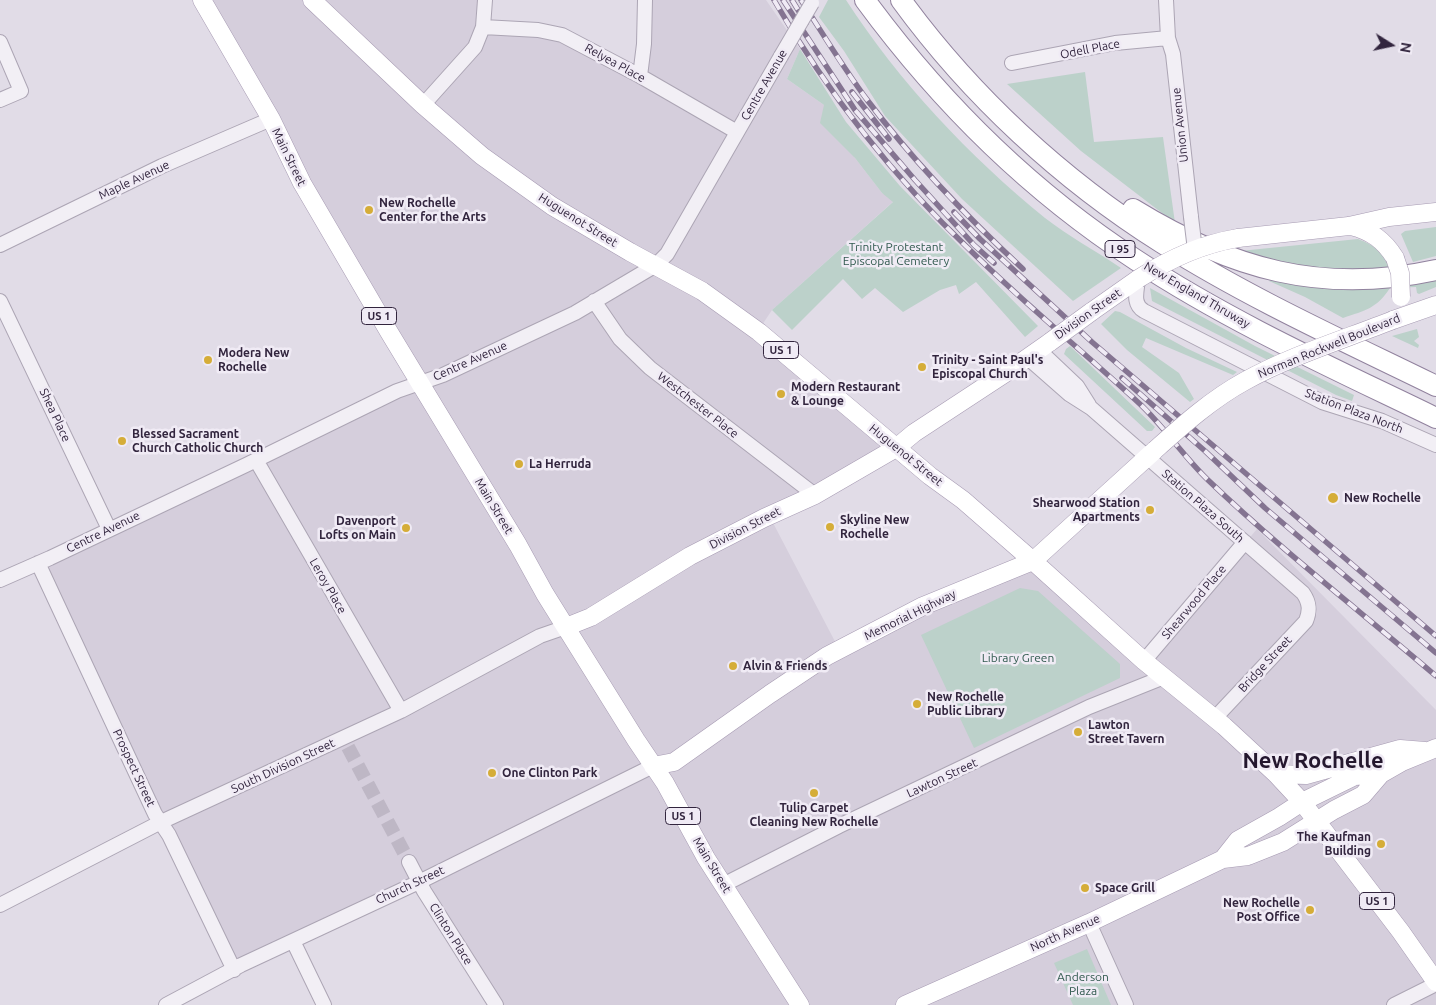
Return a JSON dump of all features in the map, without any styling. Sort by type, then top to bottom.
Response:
[{"type":"highway","name":"New England Thruway","points":[[865,0],[916,65],[976,130],[1019,170],[1095,232],[1152,270],[1220,310],[1436,418]]},
{"type":"highway","name":"I 95","points":[[900,0],[974,88],[1045,156],[1122,216],[1198,265],[1291,314],[1436,386]]},
{"type":"highway","points":[[1045,156],[1184,237],[1231,258],[1258,267],[1299,275],[1355,279],[1399,277],[1436,270]]},
{"type":"main road","name":"Main Street","points":[[202,0],[271,119],[302,183],[419,383],[566,627],[665,783],[706,858],[800,1005]]},
{"type":"main road","name":"Huguenot Street","points":[[312,0],[423,105],[482,156],[552,206],[630,252],[702,291],[759,332],[896,448],[963,500],[1033,560],[1144,661],[1276,774],[1302,802],[1401,932],[1436,983]]},
{"type":"main road","name":"Division Street","points":[[566,627],[591,617],[690,556],[764,518],[815,495],[896,448],[914,433],[1039,350],[1138,278],[1170,260],[1195,250],[1238,238],[1349,226],[1389,217],[1436,212]]},
{"type":"main road","points":[[1349,226],[1368,231],[1376,236],[1384,242],[1395,258],[1400,273],[1401,297],[1396,319]]},
{"type":"main road","name":"Norman Rockwell Boulevard","points":[[1151,453],[1197,413],[1245,380],[1396,319],[1436,305]]},
{"type":"main road","name":"Memorial Highway","points":[[653,766],[674,762],[827,656],[923,606],[1033,560],[1151,453]]},
{"type":"main road","points":[[1276,774],[1306,775],[1400,749],[1432,749]]},
{"type":"main road","name":"North Avenue","points":[[1223,859],[1238,840],[1302,802],[1355,776],[1380,774],[1432,749]]},
{"type":"main road","name":"North Avenue","points":[[905,1005],[1088,923],[1223,859],[1248,856],[1283,842],[1364,794],[1380,774]]},
{"type":"street","points":[[423,105],[475,47],[483,28],[485,0]]},
{"type":"street","points":[[640,76],[644,44],[645,0]]},
{"type":"street","name":"Union Avenue","points":[[1166,0],[1168,38],[1173,54],[1195,250]]},
{"type":"street","name":"Centre Avenue","points":[[0,580],[256,460],[397,391],[443,375],[558,322],[656,266],[667,254],[813,2]]},
{"type":"street","name":"Relyea Place","points":[[483,28],[538,30],[562,35],[640,76],[737,132]]},
{"type":"street","name":"Odell Place","points":[[1012,63],[1114,43],[1168,38]]},
{"type":"street","points":[[0,42],[21,91],[0,100]]},
{"type":"street","name":"Maple Avenue","points":[[0,245],[162,166],[271,119]]},
{"type":"street","name":"Station Plaza North","points":[[1138,278],[1135,300],[1138,308],[1144,312],[1322,402],[1382,422],[1436,445]]},
{"type":"street","name":"Shea Place","points":[[0,301],[110,529]]},
{"type":"street","name":"Westchester Place","points":[[594,301],[620,339],[650,368],[815,495]]},
{"type":"street","name":"Station Plaza South","points":[[1039,350],[1077,386],[1091,408],[1151,453],[1245,542],[1304,593],[1309,606]]},
{"type":"street","name":"Leroy Place","points":[[256,460],[401,711]]},
{"type":"street","name":"Shearwood Place","points":[[1144,661],[1245,542]]},
{"type":"street","name":"Prospect Street","points":[[38,563],[155,814],[170,835],[234,970]]},
{"type":"street","name":"Bridge Street","points":[[1214,719],[1306,622],[1309,606]]},
{"type":"street","name":"South Division Street","points":[[0,905],[161,822],[346,743],[540,636],[566,627]]},
{"type":"street","name":"Lawton Street","points":[[723,885],[839,826],[1089,707],[1164,677]]},
{"type":"street","name":"Church Street","points":[[166,1005],[293,941],[419,882],[653,766]]},
{"type":"street","name":"Clinton Place","points":[[409,862],[419,882],[496,1005]]},
{"type":"street","points":[[1088,923],[1126,1005]]},
{"type":"street","points":[[293,941],[324,1005]]},
{"type":"street","points":[[1394,1005],[1436,983]]},
{"type":"shaded area","points":[[203,0],[481,0],[479,23],[559,30],[636,68],[640,0],[766,0],[800,49],[787,79],[824,105],[855,158],[882,193],[896,199],[772,310],[760,328],[896,445],[771,519],[841,653],[1031,564],[1142,665],[1257,529],[1436,710],[1436,1005],[487,1005],[415,887],[228,968],[37,568],[423,383]]},
{"type":"green space","points":[[828,0],[846,0],[912,89],[989,169],[1045,218],[1121,268],[1073,301],[962,199],[885,116],[844,51],[819,17]]},
{"type":"green space","name":"Trinity Protestant Episcopal Cemetery","points":[[800,49],[846,122],[900,186],[1038,326],[1025,337],[976,282],[959,294],[956,285],[940,290],[903,312],[875,288],[862,299],[843,279],[792,330],[772,310],[893,202],[882,193],[855,158],[820,123],[824,105],[787,79]]},
{"type":"green space","points":[[1085,72],[1094,142],[1163,137],[1175,223],[1081,151],[1007,84]]},
{"type":"green space","points":[[1436,227],[1436,256],[1413,262],[1401,234],[1405,231]]},
{"type":"green space","points":[[1358,239],[1377,249],[1384,257],[1389,268],[1336,270],[1289,264],[1240,251]]},
{"type":"green space","points":[[1436,277],[1436,287],[1419,294],[1416,287],[1390,288],[1375,305],[1343,318],[1305,297],[1269,281],[1273,278]]},
{"type":"green space","points":[[1150,288],[1255,346],[1354,395],[1352,401],[1336,395],[1152,301]]},
{"type":"green space","points":[[1115,311],[1237,372],[1233,375],[1146,338],[1142,347],[1179,373],[1194,399],[1190,402],[1127,350],[1101,324]]},
{"type":"green space","points":[[1417,329],[1419,337],[1414,341],[1419,345],[1418,348],[1392,336]]},
{"type":"green space","points":[[1070,346],[1155,427],[1152,431],[1147,431],[1064,354]]},
{"type":"green space","name":"Library Green","points":[[1020,588],[1038,591],[1120,664],[1120,678],[974,748],[921,635]]},
{"type":"green space","name":"Anderson Plaza","points":[[1087,949],[1111,1005],[1073,1005],[1054,963]]},
{"type":"tunnel","points":[[348,747],[409,862]]},
{"type":"railway","points":[[774,0],[839,101],[889,164],[943,223],[1013,291],[1141,405],[1199,471],[1235,506],[1436,676]]},
{"type":"railway","points":[[783,0],[855,110],[974,245],[994,263]]},
{"type":"railway","points":[[792,0],[806,23]]},
{"type":"railway","points":[[801,0],[859,89],[904,146],[961,209],[1023,269]]},
{"type":"railway","points":[[852,92],[889,139]]},
{"type":"railway","points":[[954,212],[980,239],[1092,342],[1436,636]]},
{"type":"railway","points":[[1122,378],[1205,451],[1265,508],[1436,653]]},
{"type":"place","name":"New Rochelle Center for the Arts","points":[[369,210]]},
{"type":"place","name":"Modera New Rochelle","points":[[208,360]]},
{"type":"place","name":"Trinity - Saint Paul's Episcopal Church","points":[[922,367]]},
{"type":"place","name":"Modern Restaurant & Lounge","points":[[781,394]]},
{"type":"place","name":"Blessed Sacrament Church Catholic Church","points":[[122,441]]},
{"type":"place","name":"La Herruda","points":[[519,464]]},
{"type":"place","name":"New Rochelle","points":[[1333,498]]},
{"type":"place","name":"Shearwood Station Apartments","points":[[1150,510]]},
{"type":"place","name":"Skyline New Rochelle","points":[[830,527]]},
{"type":"place","name":"Davenport Lofts on Main","points":[[406,528]]},
{"type":"place","name":"Alvin & Friends","points":[[733,666]]},
{"type":"place","name":"New Rochelle Public Library","points":[[917,704]]},
{"type":"place","name":"Lawton Street Tavern","points":[[1078,732]]},
{"type":"place","name":"One Clinton Park","points":[[492,773]]},
{"type":"place","name":"Tulip Carpet Cleaning New Rochelle","points":[[814,793]]},
{"type":"place","name":"The Kaufman Building","points":[[1381,844]]},
{"type":"place","name":"Space Grill","points":[[1085,888]]},
{"type":"place","name":"New Rochelle Post Office","points":[[1310,910]]},
{"type":"district","name":"New Rochelle","points":[[1313,761]]}]
